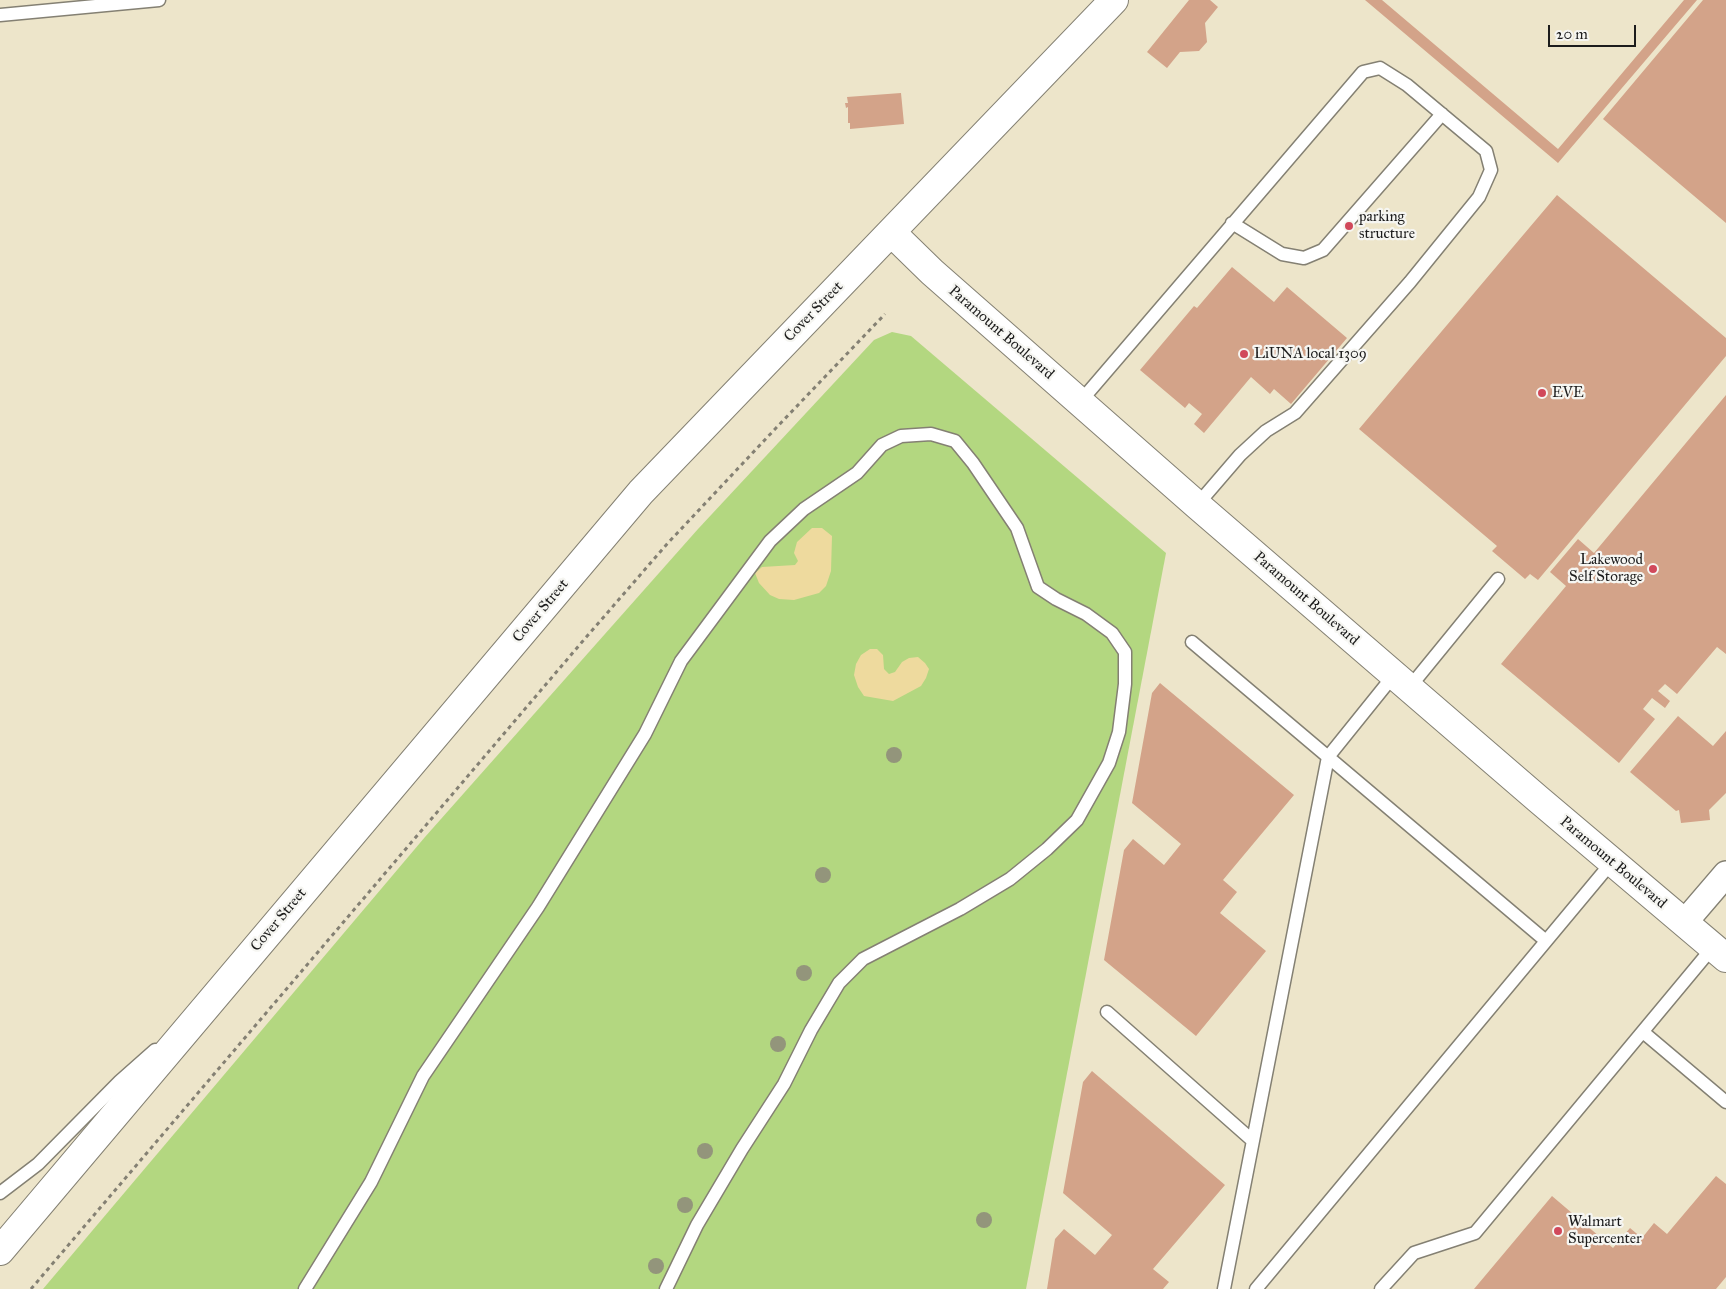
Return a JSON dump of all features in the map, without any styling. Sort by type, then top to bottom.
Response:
[{"type":"street","name":"Cover Street","points":[[0,1251],[641,492],[1114,0]]},
{"type":"street","name":"Paramount Boulevard","points":[[892,233],[932,272],[1080,402],[1612,862],[1720,952]]},
{"type":"street","points":[[1684,923],[1726,874]]},
{"type":"lane","points":[[0,15],[159,0]]},
{"type":"lane","points":[[1080,402],[1363,72],[1380,68],[1407,85],[1486,151],[1491,170],[1479,197],[1410,282],[1295,413],[1266,431],[1240,455],[1198,504]]},
{"type":"lane","points":[[1232,223],[1282,254],[1304,258],[1323,250],[1442,114]]},
{"type":"lane","points":[[305,1289],[371,1182],[423,1076],[538,907],[645,734],[681,661],[770,541],[804,509],[857,473],[882,445],[902,436],[931,434],[955,441],[973,463],[1017,528],[1038,587],[1056,600],[1086,614],[1112,633],[1125,652],[1125,684],[1118,732],[1108,763],[1077,820],[1047,849],[1010,879],[960,909],[863,959],[839,983],[811,1030],[784,1084],[742,1149],[697,1225],[666,1289]]},
{"type":"lane","points":[[1224,1289],[1328,757],[1498,579]]},
{"type":"lane","points":[[1192,642],[1546,941]]},
{"type":"lane","points":[[1256,1289],[1612,862]]},
{"type":"lane","points":[[1381,1289],[1414,1253],[1475,1233],[1643,1032],[1720,952]]},
{"type":"lane","points":[[0,1193],[38,1164],[120,1081],[212,1001]]},
{"type":"lane","points":[[1107,1012],[1253,1140]]},
{"type":"lane","points":[[1643,1032],[1726,1102]]},
{"type":"path","points":[[31,1289],[588,635],[742,464],[885,314]]},
{"type":"green space","points":[[892,332],[911,336],[1166,553],[1026,1289],[43,1289],[425,837],[698,529],[874,340]]},
{"type":"sand","points":[[812,528],[822,528],[832,536],[831,571],[826,586],[819,593],[794,600],[779,599],[770,595],[759,583],[755,573],[762,567],[795,565],[798,561],[794,553],[797,542]]},
{"type":"sand","points":[[870,649],[877,649],[883,655],[884,669],[889,674],[895,672],[902,662],[909,658],[918,657],[929,669],[926,678],[921,686],[893,701],[864,696],[858,687],[854,675],[856,664],[861,655]]},
{"type":"building","points":[[1189,0],[1210,0],[1218,7],[1205,23],[1207,42],[1199,51],[1180,52],[1167,68],[1147,52]]},
{"type":"building","points":[[1365,0],[1382,0],[1558,149],[1684,0],[1697,0],[1558,163]]},
{"type":"building","points":[[1703,0],[1726,0],[1726,223],[1603,119]]},
{"type":"building","points":[[901,93],[904,124],[850,129],[848,107],[846,108],[845,103],[848,103],[847,97]]},
{"type":"building","name":"EVE","points":[[1557,195],[1726,338],[1726,356],[1538,580],[1530,574],[1525,579],[1492,551],[1497,546],[1359,429]]},
{"type":"building","name":"LiUNA local 1309","points":[[1232,267],[1274,302],[1287,287],[1347,338],[1291,404],[1274,389],[1270,394],[1251,377],[1204,433],[1194,424],[1202,414],[1189,403],[1185,408],[1140,370],[1194,306],[1197,308]]},
{"type":"building","name":"Lakewood Self Storage","points":[[1726,395],[1726,654],[1717,647],[1677,694],[1665,684],[1658,691],[1670,701],[1665,708],[1652,698],[1643,709],[1655,719],[1619,763],[1501,664],[1566,586],[1550,572],[1578,539],[1594,553]]},
{"type":"building","points":[[1160,683],[1294,795],[1223,880],[1237,892],[1220,913],[1266,951],[1196,1036],[1104,960],[1124,850],[1133,839],[1164,865],[1181,844],[1132,803],[1152,693]]},
{"type":"building","points":[[1678,716],[1713,746],[1726,731],[1726,793],[1709,810],[1710,820],[1681,823],[1679,810],[1676,811],[1630,772]]},
{"type":"building","points":[[1092,1071],[1225,1185],[1153,1269],[1169,1282],[1163,1289],[1047,1289],[1055,1239],[1064,1229],[1095,1255],[1112,1235],[1063,1193],[1083,1082]]},
{"type":"building","name":"Walmart Supercenter","points":[[1716,1176],[1726,1184],[1726,1277],[1716,1289],[1474,1289],[1552,1196],[1613,1248],[1630,1228],[1642,1238],[1654,1223],[1667,1234]]},
{"type":"place","name":"parking structure","points":[[1349,226]]},
{"type":"place","name":"LiUNA local 1309","points":[[1244,354]]},
{"type":"place","name":"EVE","points":[[1542,393]]},
{"type":"place","name":"Lakewood Self Storage","points":[[1653,569]]},
{"type":"place","name":"Walmart Supercenter","points":[[1558,1231]]}]
